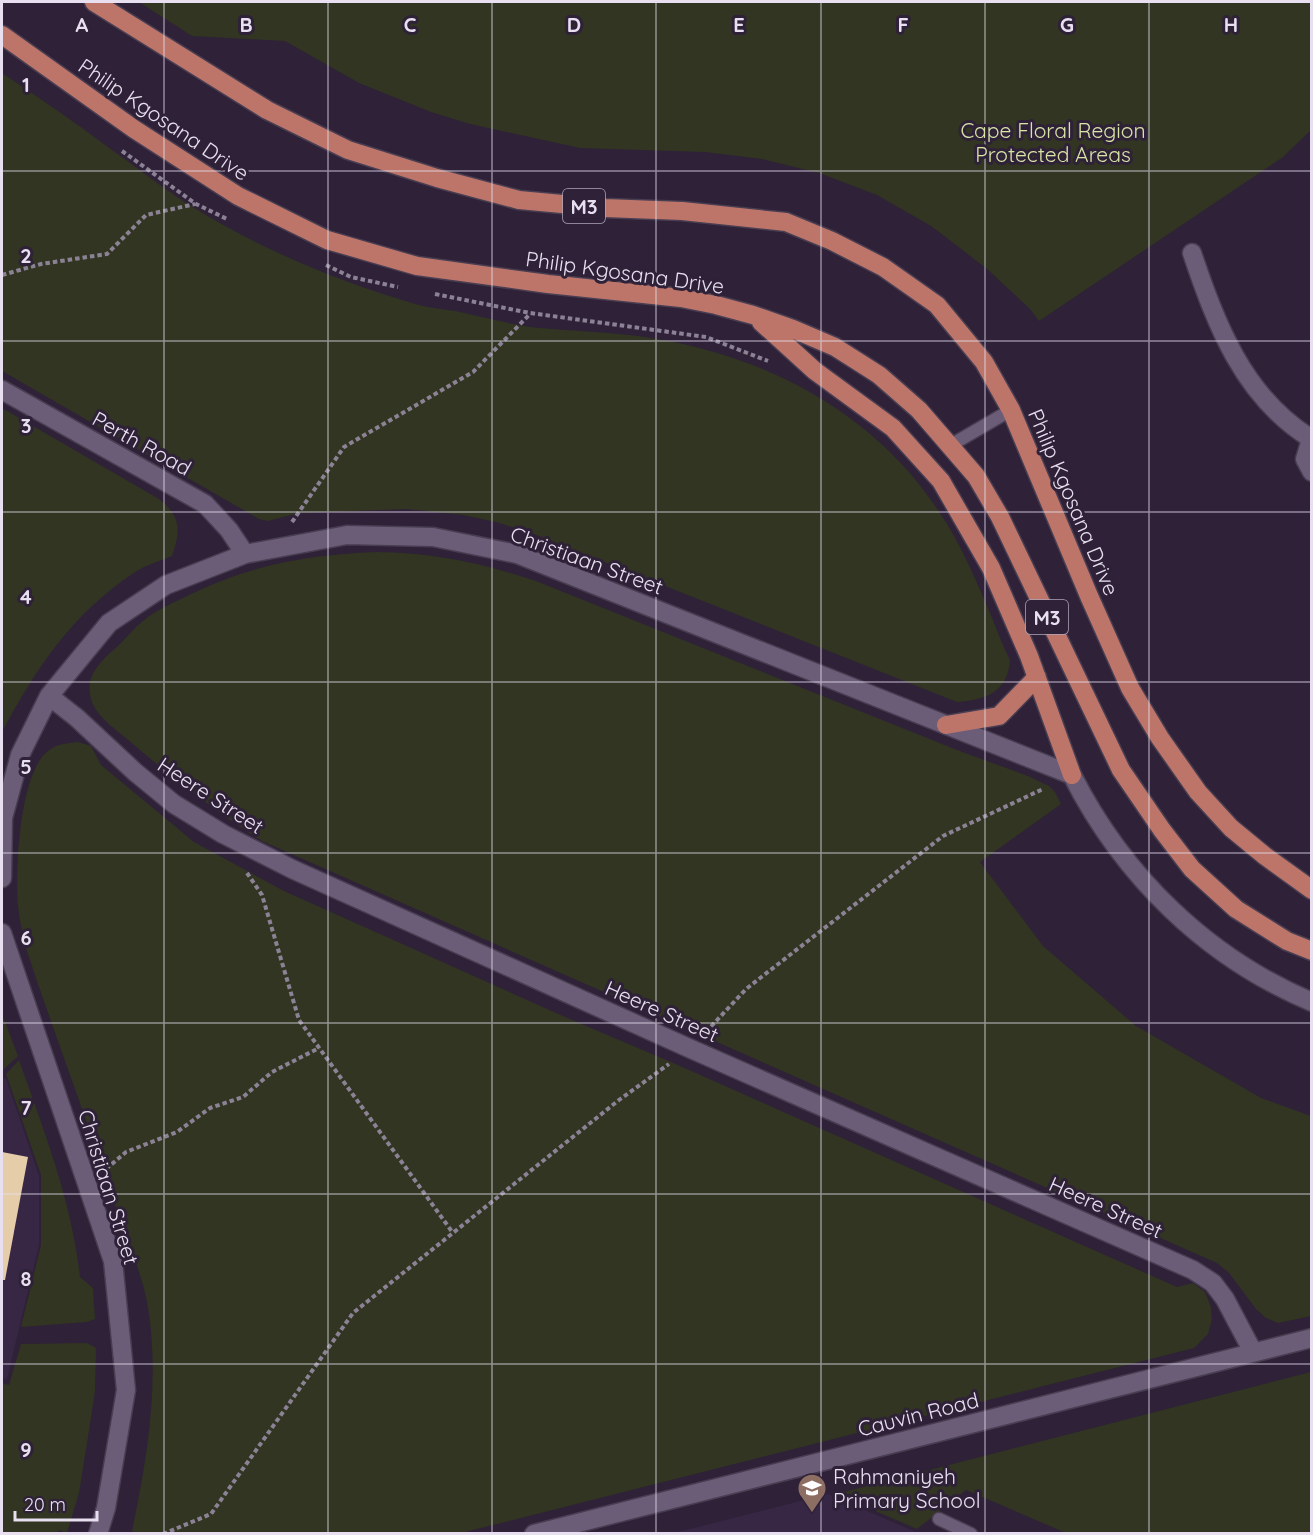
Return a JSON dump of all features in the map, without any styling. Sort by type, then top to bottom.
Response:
[{"type":"main road","name":"Philip Kgosana Drive","points":[[94,2],[267,110],[348,150],[437,178],[519,200],[605,208],[682,211],[786,222],[832,241],[883,267],[937,305],[984,362],[1011,410],[1130,688],[1160,738],[1198,792],[1232,828],[1311,890]]},
{"type":"main road","name":"Philip Kgosana Drive","points":[[2,35],[134,129],[238,196],[327,240],[417,266],[548,284],[681,298],[753,315],[793,329],[835,348],[879,375],[919,410],[976,476],[1000,518],[1121,770],[1162,830],[1192,870],[1236,909],[1287,940],[1311,951]]},
{"type":"main road","points":[[753,315],[815,371],[893,428],[941,482],[991,568],[1037,677],[1072,775]]},
{"type":"main road","points":[[946,725],[999,716],[1037,677]]},
{"type":"street","points":[[1192,253],[1210,309],[1232,352],[1259,394],[1289,425],[1311,437],[1305,459],[1311,472]]},
{"type":"street","name":"Perth Road","points":[[2,390],[205,504],[229,530],[246,554]]},
{"type":"street","name":"Christiaan Street","points":[[2,878],[3,818],[20,754],[49,696],[109,623],[166,585],[246,554],[347,535],[433,537],[516,554],[1072,775]]},
{"type":"street","name":"Heere Street","points":[[49,696],[174,804],[223,834],[303,874],[691,1049],[1193,1270],[1213,1282],[1225,1299],[1253,1352]]},
{"type":"street","points":[[1072,775],[1110,839],[1138,876],[1194,931],[1219,951],[1257,975],[1311,1002]]},
{"type":"street","name":"Christiaan Street","points":[[2,933],[113,1261],[126,1390],[106,1508],[98,1533]]},
{"type":"street","name":"Cauvin Road","points":[[534,1533],[1311,1338]]},
{"type":"lane","points":[[951,445],[1011,410]]},
{"type":"lane","points":[[939,1519],[971,1533]]},
{"type":"path","points":[[120,150],[196,204],[237,224]]},
{"type":"path","points":[[2,275],[41,264],[107,254],[146,215],[196,204]]},
{"type":"path","points":[[320,263],[351,277],[407,288]]},
{"type":"path","points":[[429,293],[530,313],[706,337],[770,362]]},
{"type":"path","points":[[286,532],[344,447],[473,372],[530,313]]},
{"type":"path","points":[[163,1533],[211,1515],[353,1313],[619,1100],[691,1049],[746,989],[943,836],[1072,775]]},
{"type":"path","points":[[247,872],[262,895],[299,1020],[453,1233]]},
{"type":"path","points":[[87,1185],[126,1152],[177,1132],[210,1108],[243,1097],[272,1072],[319,1047]]},
{"type":"shaded area","points":[[6,1078],[39,1176],[39,1245],[7,1379],[2,1378],[2,1079]]},
{"type":"shaded area","name":"Rahmaniyeh Primary School","points":[[828,1494],[918,1533],[674,1533]]},
{"type":"green space","name":"Cape Floral Region Protected Areas","points":[[139,2],[1311,2],[1311,130],[1283,157],[1039,321],[1030,309],[986,268],[931,226],[877,195],[819,173],[762,159],[705,152],[580,148],[470,124],[431,112],[359,83],[285,41],[192,36]]},
{"type":"green space","points":[[2,73],[188,204],[243,236],[329,275],[419,305],[508,323],[540,328],[614,333],[683,344],[768,371],[807,391],[845,414],[879,442],[911,474],[938,510],[968,564],[1010,660],[1005,680],[1000,687],[986,696],[957,702],[534,534],[496,522],[463,515],[407,509],[299,513],[268,521],[259,519],[2,371]]},
{"type":"green space","points":[[2,408],[159,499],[172,512],[178,531],[172,556],[135,572],[92,606],[74,624],[43,664],[2,732]]},
{"type":"green space","points":[[377,552],[419,554],[458,560],[536,581],[1049,786],[1061,804],[980,862],[1043,946],[1136,1026],[1261,1098],[1311,1116],[1311,1316],[1278,1323],[1266,1318],[1256,1309],[1229,1273],[1217,1263],[262,841],[165,771],[109,724],[94,706],[89,690],[92,675],[96,669],[140,623],[163,608],[207,587],[254,570],[301,559]]},
{"type":"green space","points":[[78,742],[91,746],[101,765],[194,842],[284,891],[1177,1287],[1193,1283],[1205,1292],[1211,1307],[1212,1319],[1208,1334],[1194,1348],[461,1533],[139,1534],[132,1531],[150,1423],[153,1369],[149,1314],[138,1270],[24,942],[18,906],[17,871],[21,824],[31,780],[38,763],[48,751],[58,745]]},
{"type":"green space","points":[[2,1014],[18,1056],[2,1071]]},
{"type":"green space","points":[[19,1060],[64,1194],[80,1277],[93,1288],[95,1319],[87,1322],[21,1327],[41,1245],[41,1175],[6,1074]]},
{"type":"green space","points":[[87,1343],[96,1348],[95,1391],[79,1493],[67,1533],[59,1530],[57,1533],[2,1533],[2,1383],[9,1385],[21,1344]]},
{"type":"green space","points":[[1311,1372],[1311,1533],[1066,1533],[966,1490],[917,1529],[836,1494]]},
{"type":"building","points":[[2,1152],[28,1157],[5,1280],[2,1280]]},
{"type":"place","name":"Rahmaniyeh Primary School","points":[[812,1514]]}]
